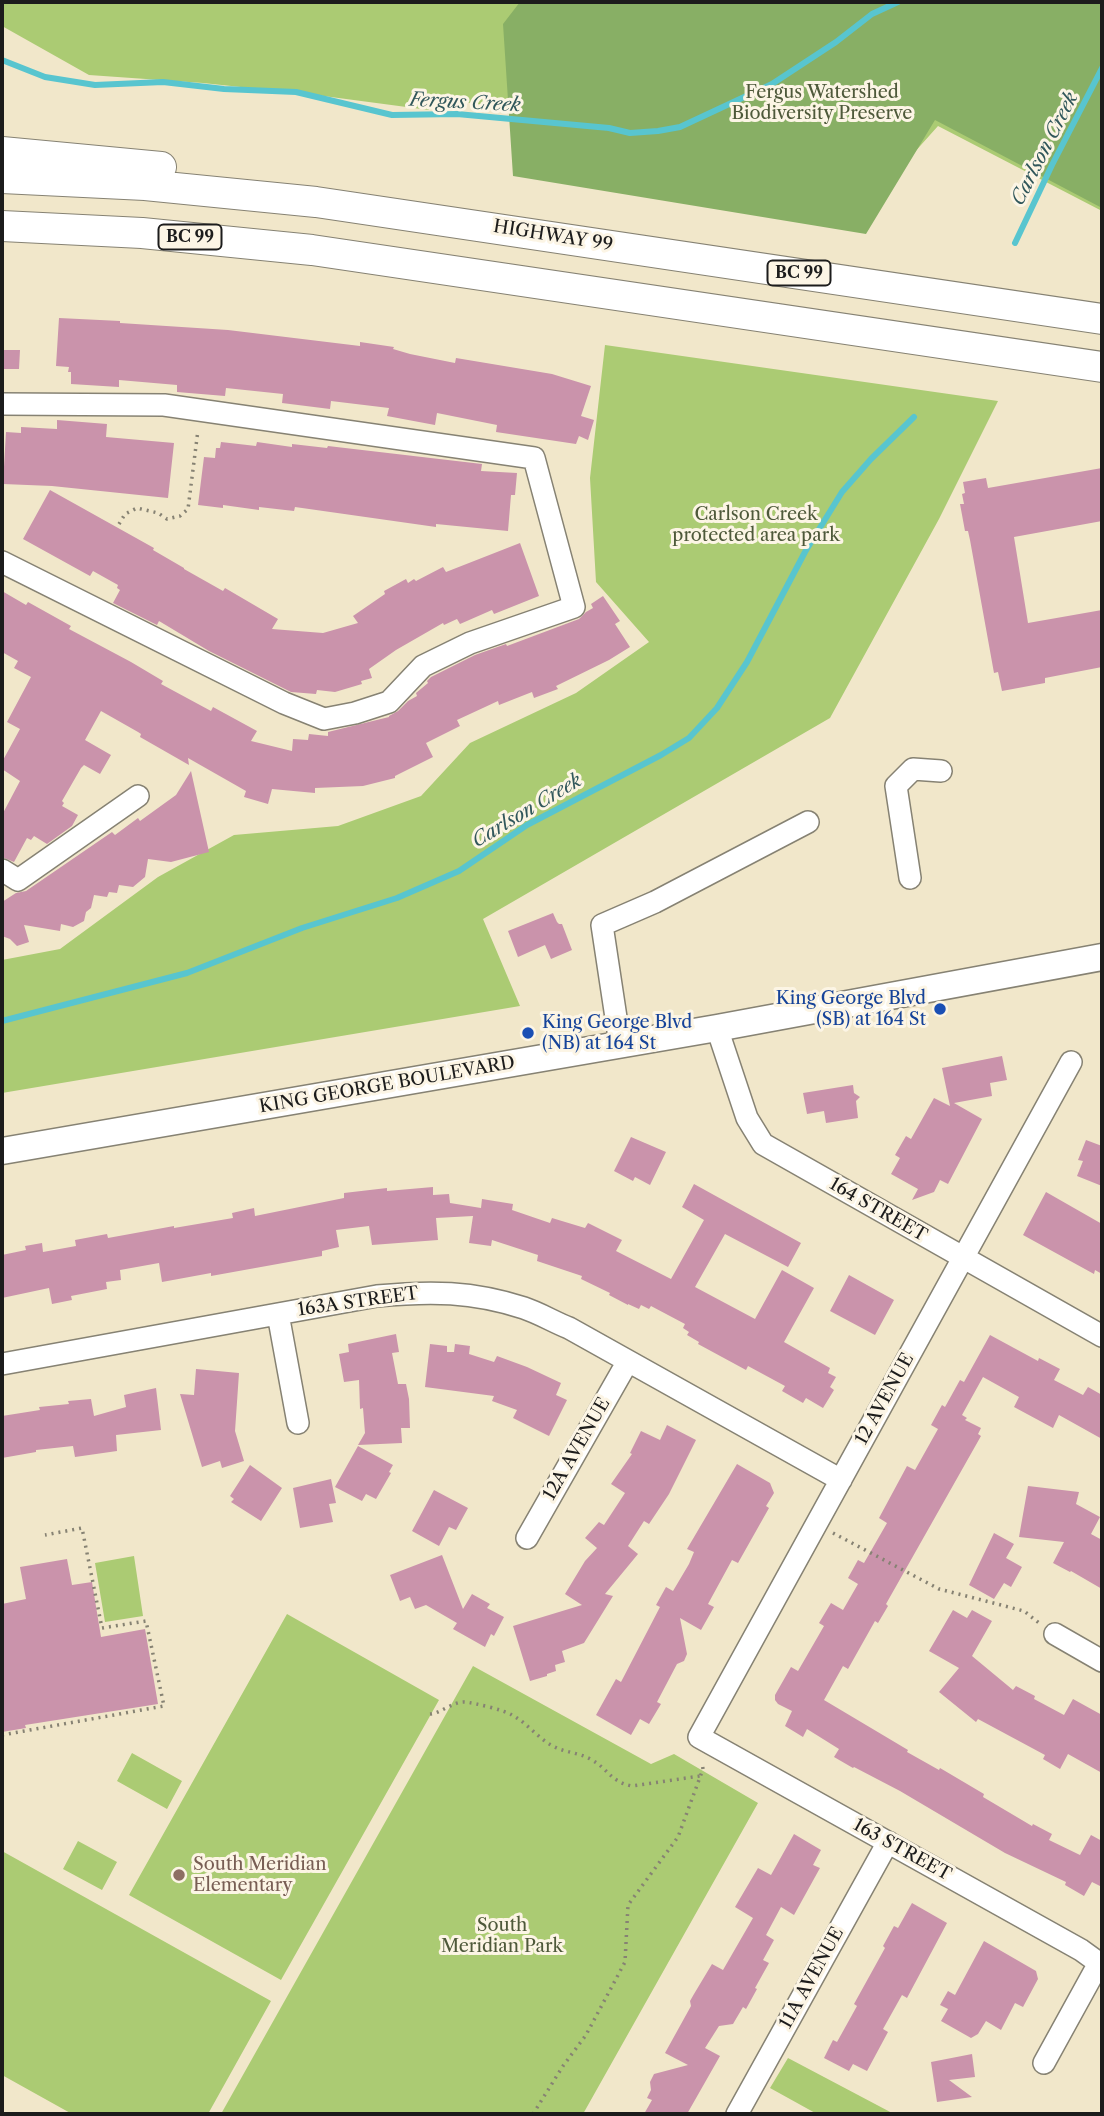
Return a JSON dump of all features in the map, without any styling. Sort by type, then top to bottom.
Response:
[{"type":"highway","points":[[2,152],[215,173],[495,228]]},
{"type":"highway","name":"HIGHWAY 99","points":[[2,178],[205,189],[363,208],[1102,319]]},
{"type":"highway","name":"BC 99","points":[[2,226],[200,237],[312,250],[1102,367]]},
{"type":"highway","points":[[917,339],[1102,381]]},
{"type":"main road","name":"KING GEORGE BOULEVARD","points":[[2,1151],[717,1028],[1102,957]]},
{"type":"street","points":[[2,404],[164,405],[534,458],[574,607],[470,643],[423,666],[388,702],[355,713],[324,719],[284,703],[2,562]]},
{"type":"street","points":[[910,878],[896,786],[913,769],[942,771]]},
{"type":"street","points":[[2,870],[18,880],[138,796]]},
{"type":"street","points":[[620,1044],[602,925],[655,902],[808,822]]},
{"type":"street","name":"164 STREET","points":[[717,1028],[747,1118],[763,1144],[1102,1336]]},
{"type":"street","name":"12 AVENUE","points":[[699,1737],[1071,1062]]},
{"type":"street","name":"163A STREET","points":[[2,1364],[377,1296],[424,1292],[475,1296],[525,1308],[569,1328],[841,1480]]},
{"type":"street","points":[[278,1314],[298,1423]]},
{"type":"street","name":"12A AVENUE","points":[[527,1538],[628,1361]]},
{"type":"street","points":[[1055,1634],[1102,1661]]},
{"type":"street","name":"163 STREET","points":[[699,1737],[1081,1950],[1101,1966]]},
{"type":"street","name":"11A AVENUE","points":[[737,2114],[888,1842]]},
{"type":"street","points":[[1044,2063],[1101,1966]]},
{"type":"path","points":[[119,524],[125,514],[137,508],[158,513],[167,519],[180,516],[188,509],[200,410]]},
{"type":"path","points":[[816,1525],[939,1589],[1024,1611],[1055,1634]]},
{"type":"path","points":[[2,1735],[164,1706],[146,1621],[102,1628],[82,1528],[44,1535]]},
{"type":"path","points":[[430,1714],[463,1702],[512,1714],[550,1745],[569,1753],[583,1755],[621,1784],[632,1786],[701,1776]]},
{"type":"path","points":[[533,2114],[586,2035],[625,1962],[628,1905],[678,1837],[701,1776],[702,1760]]},
{"type":"green space","name":"Fergus Watershed Biodiversity Preserve","points":[[2,2],[1102,2],[1102,211],[938,126],[861,212],[711,139],[431,97],[429,110],[203,83],[89,75],[2,26]]},
{"type":"green space","name":"Fergus Watershed Biodiversity Preserve","points":[[520,2],[1102,2],[1102,208],[935,120],[866,234],[513,176],[503,24]]},
{"type":"green space","name":"Carlson Creek protected area park","points":[[605,345],[998,401],[939,519],[830,718],[483,919],[520,1006],[2,1093],[2,960],[60,949],[158,877],[234,835],[338,826],[421,796],[470,743],[576,693],[649,642],[596,582],[590,478]]},
{"type":"green space","points":[[134,1556],[143,1616],[105,1622],[95,1563]]},
{"type":"green space","points":[[287,1614],[439,1700],[281,1980],[129,1895]]},
{"type":"green space","name":"South Meridian Park","points":[[473,1666],[651,1764],[674,1754],[758,1803],[583,2114],[221,2114]]},
{"type":"green space","points":[[132,1753],[182,1781],[167,1809],[117,1781]]},
{"type":"green space","points":[[78,1841],[117,1862],[102,1890],[63,1869]]},
{"type":"green space","points":[[2,1851],[271,2001],[208,2114],[72,2114],[2,2075]]},
{"type":"green space","points":[[788,2058],[894,2114],[817,2114],[770,2088]]},
{"type":"building","points":[[59,318],[228,330],[360,346],[360,342],[394,347],[393,349],[410,354],[455,363],[456,358],[552,374],[591,386],[581,416],[594,420],[588,440],[579,436],[576,444],[496,432],[497,425],[437,413],[435,425],[387,416],[389,408],[331,401],[330,409],[282,403],[283,394],[226,388],[225,396],[177,392],[177,385],[119,380],[119,387],[71,384],[69,367],[56,366]]},
{"type":"building","points":[[2,350],[20,350],[19,369],[2,369]]},
{"type":"building","points":[[57,420],[107,424],[106,437],[174,443],[168,498],[52,486],[3,484],[6,432],[21,433],[21,427],[57,429]]},
{"type":"building","points":[[221,442],[256,446],[257,442],[292,447],[292,444],[328,446],[482,464],[481,471],[517,473],[515,495],[511,495],[508,531],[436,524],[436,527],[295,507],[294,511],[198,505],[204,457],[215,458],[216,448],[220,448]]},
{"type":"building","points":[[1102,468],[1102,521],[1014,537],[1028,623],[1102,610],[1102,667],[1045,678],[1045,683],[1002,691],[998,672],[994,673],[970,540],[968,531],[965,531],[960,504],[964,504],[963,482],[986,478],[988,488]]},
{"type":"building","points":[[50,490],[154,548],[153,550],[184,569],[223,591],[225,588],[278,619],[272,629],[323,633],[358,623],[353,616],[385,594],[384,591],[406,579],[408,583],[414,579],[416,581],[443,567],[446,572],[520,543],[539,596],[494,614],[492,610],[460,624],[457,619],[444,625],[443,623],[369,669],[372,678],[361,681],[362,684],[335,692],[291,692],[209,651],[159,621],[157,625],[113,603],[120,590],[118,585],[93,571],[90,576],[23,539]]},
{"type":"building","points":[[2,591],[71,626],[69,629],[163,681],[161,684],[211,711],[213,707],[257,731],[251,741],[292,751],[293,739],[308,740],[309,734],[328,736],[328,732],[389,717],[417,696],[416,693],[431,677],[475,655],[579,619],[593,608],[591,604],[603,596],[620,621],[615,624],[630,647],[556,686],[558,689],[534,698],[532,692],[499,705],[498,701],[457,720],[460,726],[426,743],[433,757],[395,778],[363,786],[315,788],[315,793],[272,789],[268,804],[244,797],[246,791],[188,758],[189,765],[101,711],[85,740],[111,755],[100,774],[84,765],[62,801],[62,806],[78,815],[72,826],[47,844],[34,836],[31,840],[27,838],[14,862],[2,857],[2,815],[20,781],[2,769],[2,762],[20,729],[7,722],[31,677],[14,668],[18,661],[2,652]]},
{"type":"building","points":[[191,771],[209,852],[171,862],[148,859],[145,877],[133,887],[119,885],[117,893],[109,892],[107,897],[94,895],[84,921],[73,927],[61,924],[60,931],[24,925],[29,942],[17,946],[2,936],[2,902],[16,893],[26,891],[112,832],[115,835],[138,818],[140,821],[176,795]]},
{"type":"building","points":[[553,913],[557,922],[562,924],[572,950],[551,959],[545,945],[518,957],[508,931]]},
{"type":"building","points":[[1002,1056],[1007,1080],[990,1083],[992,1096],[954,1103],[982,1119],[948,1184],[940,1180],[934,1192],[912,1200],[918,1189],[891,1174],[900,1158],[895,1155],[906,1136],[911,1139],[934,1098],[950,1106],[942,1068]]},
{"type":"building","points":[[853,1085],[854,1093],[860,1097],[856,1101],[858,1118],[826,1123],[824,1111],[807,1114],[803,1093]]},
{"type":"building","points":[[631,1137],[666,1152],[650,1185],[635,1177],[633,1181],[614,1171]]},
{"type":"building","points":[[1086,1140],[1102,1146],[1102,1186],[1077,1176],[1083,1161],[1078,1160]]},
{"type":"building","points":[[694,1184],[801,1243],[788,1267],[725,1234],[695,1287],[755,1319],[782,1270],[814,1288],[784,1342],[830,1368],[828,1373],[836,1377],[830,1387],[834,1390],[823,1408],[806,1398],[803,1403],[782,1391],[785,1386],[748,1366],[746,1370],[698,1344],[699,1342],[687,1335],[689,1332],[683,1328],[685,1324],[651,1306],[649,1309],[641,1305],[639,1309],[628,1305],[581,1279],[582,1276],[537,1261],[538,1255],[492,1240],[491,1246],[469,1243],[473,1216],[436,1218],[438,1240],[372,1245],[369,1226],[336,1230],[339,1247],[322,1251],[322,1256],[162,1282],[159,1263],[120,1270],[121,1280],[106,1282],[107,1289],[71,1296],[72,1300],[52,1304],[49,1288],[2,1298],[2,1255],[26,1250],[25,1246],[42,1243],[43,1252],[76,1246],[75,1240],[107,1234],[108,1238],[233,1218],[232,1213],[254,1208],[255,1216],[344,1198],[344,1193],[387,1188],[387,1191],[433,1187],[433,1195],[449,1194],[450,1203],[481,1208],[482,1199],[513,1204],[512,1210],[550,1223],[552,1218],[585,1228],[588,1223],[622,1240],[616,1251],[671,1279],[704,1220],[682,1207]]},
{"type":"building","points":[[1046,1192],[1102,1224],[1102,1274],[1095,1270],[1094,1274],[1023,1235]]},
{"type":"building","points":[[849,1275],[894,1300],[875,1335],[830,1311]]},
{"type":"building","points":[[396,1334],[399,1352],[392,1353],[398,1384],[406,1384],[410,1428],[401,1428],[402,1443],[358,1445],[365,1433],[363,1408],[360,1409],[359,1380],[344,1382],[339,1354],[349,1352],[348,1344]]},
{"type":"building","points":[[990,1335],[1038,1361],[1039,1358],[1060,1369],[1054,1380],[1083,1395],[1088,1387],[1102,1395],[1102,1439],[1059,1415],[1053,1428],[1014,1407],[1019,1397],[983,1377],[962,1415],[967,1418],[965,1420],[981,1428],[978,1434],[981,1436],[886,1604],[888,1606],[878,1623],[875,1621],[848,1669],[843,1666],[824,1700],[908,1750],[907,1752],[984,1794],[983,1797],[1032,1826],[1033,1824],[1052,1834],[1049,1840],[1080,1855],[1091,1835],[1102,1841],[1102,1887],[1092,1882],[1084,1896],[1065,1885],[1066,1882],[1005,1853],[900,1791],[834,1757],[839,1749],[807,1729],[803,1737],[785,1726],[792,1711],[775,1700],[775,1695],[791,1667],[798,1671],[824,1626],[819,1623],[831,1603],[843,1610],[858,1584],[848,1578],[858,1560],[864,1563],[887,1523],[879,1518],[907,1466],[915,1470],[938,1429],[931,1425],[942,1405],[945,1407],[960,1380],[964,1382]]},
{"type":"building","points":[[430,1344],[447,1346],[447,1352],[454,1352],[455,1344],[470,1346],[469,1354],[494,1362],[497,1356],[561,1383],[556,1395],[567,1400],[549,1436],[513,1418],[517,1410],[492,1401],[494,1396],[425,1387]]},
{"type":"building","points":[[196,1369],[239,1373],[235,1431],[244,1461],[222,1468],[220,1461],[202,1467],[180,1394],[194,1395]]},
{"type":"building","points":[[156,1388],[161,1430],[116,1435],[117,1451],[75,1457],[73,1446],[36,1450],[2,1458],[2,1416],[40,1410],[39,1407],[69,1404],[68,1401],[91,1399],[94,1416],[126,1407],[124,1395]]},
{"type":"building","points":[[667,1425],[696,1440],[669,1494],[649,1524],[644,1521],[628,1546],[638,1554],[605,1594],[613,1596],[584,1643],[562,1651],[565,1662],[555,1665],[556,1671],[530,1681],[513,1626],[582,1605],[565,1594],[585,1561],[597,1548],[585,1538],[599,1522],[604,1525],[625,1493],[611,1484],[632,1454],[630,1453],[641,1431],[660,1440]]},
{"type":"building","points":[[358,1446],[393,1465],[376,1499],[366,1494],[362,1501],[335,1487]]},
{"type":"building","points":[[737,1464],[770,1483],[774,1493],[766,1506],[769,1508],[738,1563],[732,1560],[708,1604],[714,1607],[701,1630],[680,1618],[687,1654],[684,1661],[677,1664],[657,1702],[661,1704],[649,1724],[640,1719],[631,1735],[596,1715],[616,1679],[621,1682],[660,1607],[656,1605],[666,1587],[673,1591],[689,1564],[694,1552],[687,1549]]},
{"type":"building","points":[[250,1465],[282,1488],[261,1521],[231,1502],[234,1499],[230,1496]]},
{"type":"building","points":[[331,1479],[336,1503],[329,1504],[333,1522],[300,1528],[293,1488]]},
{"type":"building","points":[[1028,1486],[1079,1492],[1076,1504],[1100,1517],[1091,1534],[1102,1540],[1102,1589],[1053,1563],[1064,1542],[1019,1537]]},
{"type":"building","points":[[434,1490],[468,1508],[456,1530],[449,1527],[439,1546],[412,1531]]},
{"type":"building","points":[[994,1533],[1014,1544],[1006,1558],[1022,1567],[1011,1587],[1004,1583],[994,1599],[969,1585]]},
{"type":"building","points":[[442,1555],[463,1609],[472,1594],[490,1604],[487,1608],[504,1617],[485,1647],[453,1629],[457,1623],[426,1605],[415,1609],[410,1597],[400,1601],[390,1575]]},
{"type":"building","points":[[67,1559],[72,1585],[92,1582],[101,1637],[145,1629],[158,1704],[25,1725],[26,1728],[2,1732],[2,1604],[26,1599],[20,1567]]},
{"type":"building","points":[[953,1610],[967,1618],[972,1610],[992,1621],[972,1656],[1013,1690],[1016,1686],[1064,1715],[1073,1699],[1102,1715],[1102,1773],[1068,1754],[1060,1769],[1043,1759],[1045,1755],[978,1719],[976,1722],[939,1692],[959,1668],[929,1651]]},
{"type":"building","points":[[794,1834],[821,1850],[813,1865],[820,1868],[794,1915],[781,1907],[766,1935],[774,1940],[763,1960],[769,1963],[755,1988],[757,1989],[746,2009],[743,2007],[733,2024],[719,2026],[705,2048],[720,2056],[687,2114],[644,2114],[652,2100],[647,2098],[654,2074],[688,2065],[665,2053],[691,2006],[690,2001],[712,1964],[723,1970],[753,1918],[735,1907],[758,1868],[771,1875]]},
{"type":"building","points":[[912,1903],[947,1923],[907,1998],[902,1995],[883,2029],[888,2032],[867,2071],[853,2064],[849,2071],[824,2058],[833,2040],[837,2042],[857,2006],[854,2004],[894,1926],[898,1928]]},
{"type":"building","points":[[984,1941],[1036,1971],[1038,1979],[1023,2007],[1015,2003],[1001,2030],[986,2021],[978,2034],[971,2038],[941,2021],[948,2009],[940,2005],[948,1991],[955,1995]]},
{"type":"building","points":[[972,2054],[975,2077],[949,2080],[972,2097],[937,2102],[931,2062]]},
{"type":"waterway","name":"Fergus Creek","points":[[2,60],[45,77],[95,85],[163,82],[224,89],[296,92],[392,115],[457,114],[609,128],[630,133],[680,127],[772,84],[836,42],[872,14],[898,2]]},
{"type":"waterway","name":"Carlson Creek","points":[[1015,243],[1102,68]]},
{"type":"waterway","name":"Carlson Creek","points":[[2,1021],[187,973],[302,928],[397,898],[459,871],[527,825],[689,738],[717,708],[747,662],[805,552],[842,492],[914,417]]},
{"type":"place","name":"King George Blvd (SB) at 164 St","points":[[940,1009]]},
{"type":"place","name":"King George Blvd (NB) at 164 St","points":[[528,1033]]},
{"type":"place","name":"South Meridian Elementary","points":[[179,1875]]}]
